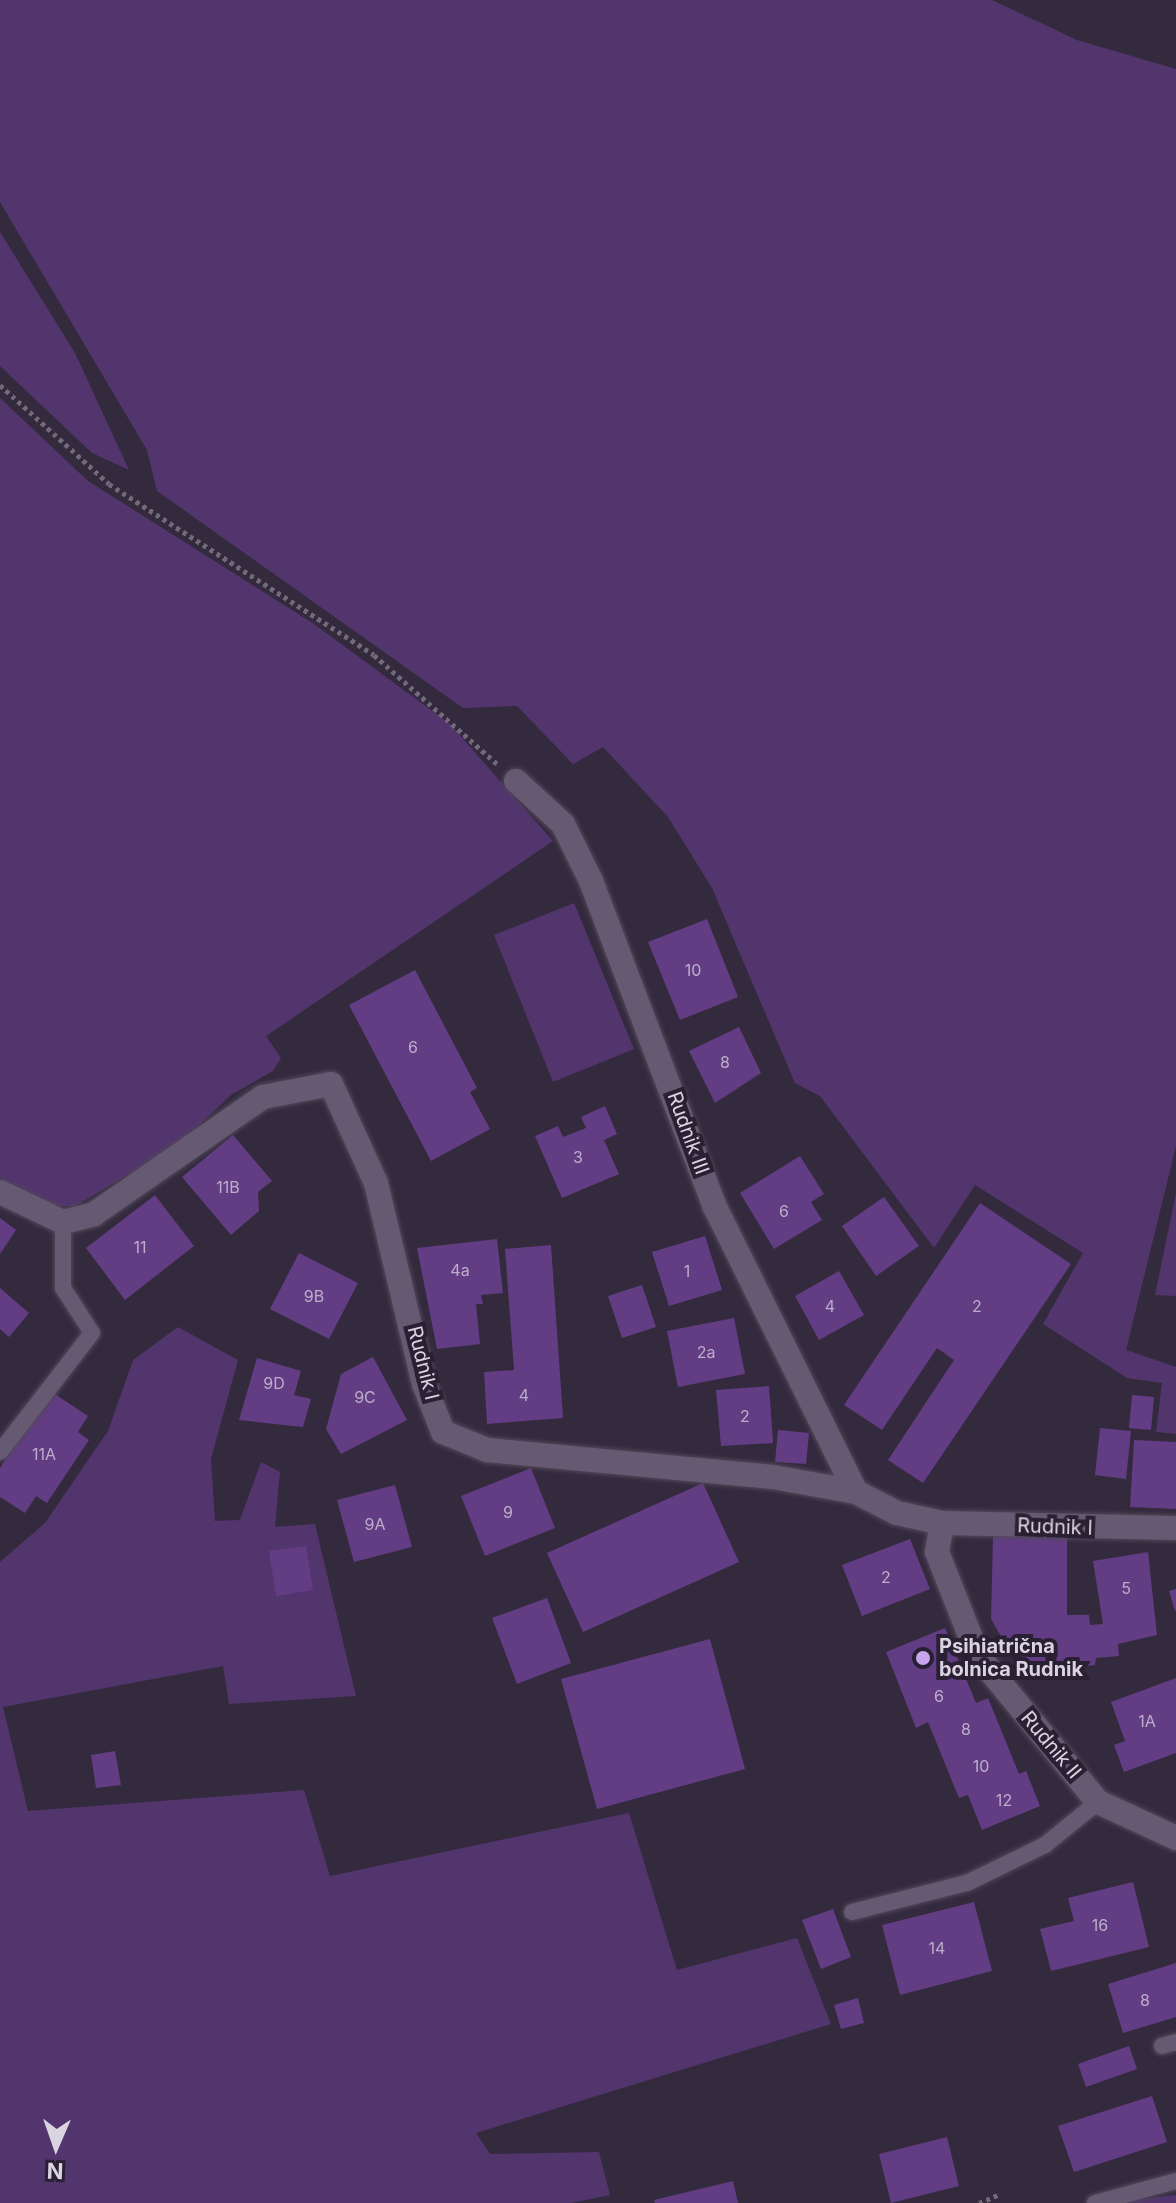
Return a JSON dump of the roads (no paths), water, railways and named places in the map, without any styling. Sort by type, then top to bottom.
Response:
[{"type":"street","name":"Rudnik III","points":[[516,781],[563,824],[591,881],[715,1207],[856,1492]]},
{"type":"street","name":"Rudnik I","points":[[63,1222],[127,1196],[263,1097],[331,1084],[376,1183],[424,1384],[443,1432],[487,1450],[773,1477],[856,1492],[897,1513],[942,1523],[1176,1528]]},
{"type":"street","points":[[0,1192],[63,1222]]},
{"type":"street","name":"Rudnik II","points":[[942,1523],[937,1552],[978,1656],[1098,1802],[1176,1838]]},
{"type":"lane","points":[[0,1452],[92,1333],[63,1288],[63,1222]]},
{"type":"lane","points":[[852,1912],[967,1883],[1045,1845],[1098,1802]]},
{"type":"lane","points":[[1095,2203],[1176,2181]]},
{"type":"place","name":"Psihiatrična bolnica Rudnik","points":[[923,1658]]}]
